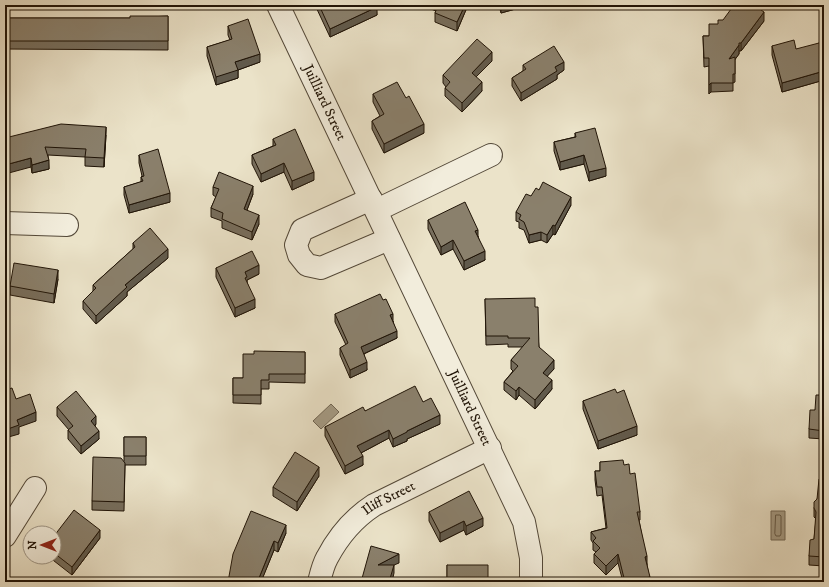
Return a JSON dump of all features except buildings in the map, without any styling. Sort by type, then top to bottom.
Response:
[{"type":"street","name":"Juilliard Street","points":[[278,5],[524,522],[531,558],[531,582]]},
{"type":"street","points":[[389,239],[321,268],[307,265],[299,255],[296,245],[302,230],[374,205],[491,155]]},
{"type":"street","points":[[5,223],[67,225]]},
{"type":"street","name":"Iliff Street","points":[[319,582],[326,559],[343,532],[367,510],[380,502],[490,448]]},
{"type":"street","points":[[5,536],[35,488]]},
{"type":"water","points":[[331,404],[339,412],[321,429],[313,421]]},
{"type":"water","points":[[771,511],[785,511],[785,540],[771,540]]}]
